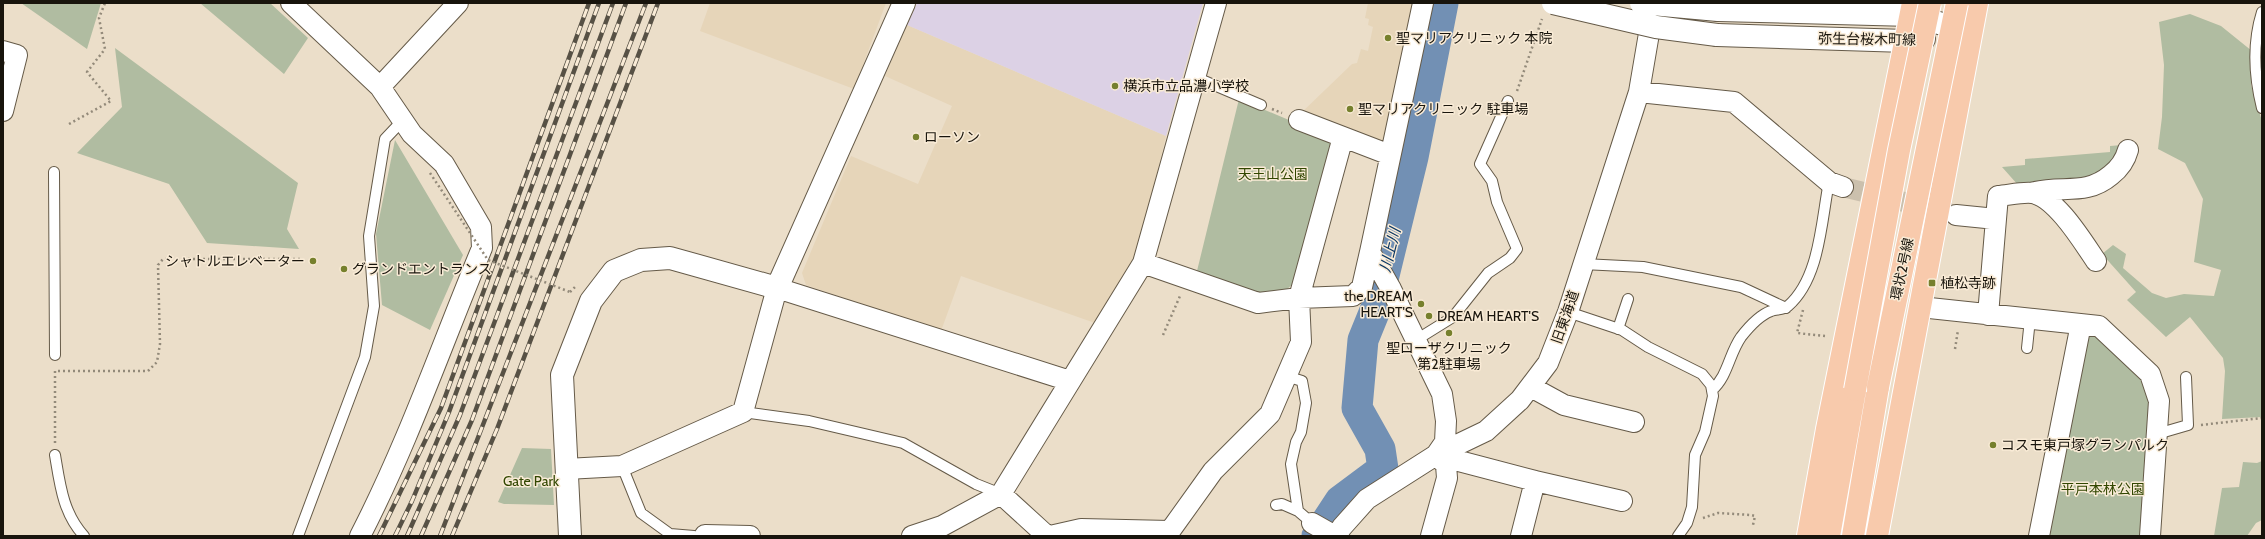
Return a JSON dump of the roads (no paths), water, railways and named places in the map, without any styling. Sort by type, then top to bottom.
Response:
[{"type":"main road","name":"環状2号線","points":[[1829,536],[1899,150],[1930,3]]},
{"type":"main road","name":"環状2号線","points":[[1853,536],[1878,387],[1957,3]]},
{"type":"main road","points":[[1877,536],[1977,3]]},
{"type":"main road","points":[[1808,536],[1829,421],[1912,9]]},
{"type":"street","points":[[291,3],[380,87],[412,134],[444,164],[481,227],[482,248],[424,394],[381,495],[360,536]]},
{"type":"street","points":[[380,87],[458,3]]},
{"type":"street","points":[[566,469],[622,466],[744,412],[778,288],[904,3]]},
{"type":"street","points":[[912,536],[942,526],[1001,494],[1143,263],[1216,3]]},
{"type":"street","points":[[1143,263],[1258,303],[1299,298],[1354,296],[1362,287],[1372,256],[1390,155],[1423,3]]},
{"type":"street","points":[[1566,3],[1649,9]]},
{"type":"street","name":"弥生台桜木町線","points":[[1649,9],[1912,9],[1971,32]]},
{"type":"street","name":"旧東海道","points":[[1317,528],[1342,527],[1367,499],[1436,455],[1486,431],[1520,400],[1548,363],[1568,312],[1639,92],[1649,9]]},
{"type":"street","name":"弥生台桜木町線","points":[[1548,10],[1717,35],[1906,41],[1971,32]]},
{"type":"street","points":[[3,51],[17,55],[3,111]]},
{"type":"street","points":[[1639,92],[1734,102],[1836,185]]},
{"type":"street","points":[[1300,120],[1390,155]]},
{"type":"street","points":[[1050,536],[1081,529],[1170,534],[1213,471],[1270,414],[1301,342],[1299,298],[1343,138]]},
{"type":"street","points":[[1988,315],[1998,196],[2031,193],[2044,189],[2087,188],[2103,182],[2125,160],[2128,150]]},
{"type":"street","points":[[2031,193],[2042,196],[2066,217],[2096,261]]},
{"type":"street","points":[[1956,215],[1996,219]]},
{"type":"street","points":[[1372,256],[1391,290],[1442,394],[1446,421],[1445,442],[1436,455]]},
{"type":"street","points":[[570,536],[562,376],[591,301],[614,271],[641,260],[670,258],[778,288],[1070,382]]},
{"type":"street","points":[[1920,307],[2099,326],[2150,374],[2159,401],[2150,536]]},
{"type":"street","points":[[2039,536],[2081,324]]},
{"type":"street","points":[[1531,387],[1564,405],[1634,422]]},
{"type":"street","points":[[1436,455],[1535,481],[1622,501]]},
{"type":"street","points":[[1431,536],[1447,478],[1446,465],[1436,455]]},
{"type":"street","points":[[1521,536],[1535,481]]},
{"type":"street","points":[[1001,494],[1047,536]]},
{"type":"street","points":[[701,536],[750,536]]},
{"type":"lane","points":[[2262,12],[2257,35],[2255,63],[2256,86],[2262,108]]},
{"type":"lane","points":[[1195,77],[1261,104]]},
{"type":"lane","points":[[1416,340],[1452,317],[1488,273],[1510,258],[1517,249],[1497,202],[1492,181],[1480,164],[1508,101]]},
{"type":"lane","points":[[298,536],[365,357],[374,306],[369,236],[385,140],[403,120]]},
{"type":"lane","points":[[54,172],[55,355]]},
{"type":"lane","points":[[1712,390],[1721,382],[1741,338],[1757,320],[1770,311],[1786,308],[1799,296],[1812,272],[1836,185]]},
{"type":"lane","points":[[1583,264],[1643,266],[1741,287],[1786,308]]},
{"type":"lane","points":[[1618,329],[1628,299]]},
{"type":"lane","points":[[1568,312],[1618,329],[1648,347],[1702,374],[1711,385],[1713,396],[1705,432],[1695,455],[1695,492],[1688,517],[1678,536]]},
{"type":"lane","points":[[2027,348],[2030,319]]},
{"type":"lane","points":[[1286,376],[1302,381],[1306,403],[1301,432],[1296,442],[1291,464],[1317,528]]},
{"type":"lane","points":[[2157,434],[2188,425],[2186,377]]},
{"type":"lane","points":[[744,412],[809,421],[903,443],[976,484],[1001,494]]},
{"type":"lane","points":[[55,455],[65,508],[75,527],[84,536]]},
{"type":"lane","points":[[622,466],[641,512],[670,534],[701,536]]},
{"type":"lane","points":[[1276,505],[1282,504],[1317,528]]},
{"type":"waterway","name":"川上川","points":[[1317,536],[1340,501],[1383,469],[1380,449],[1357,408],[1363,340],[1376,308],[1413,157],[1443,3]]},
{"type":"tunnel","points":[[1843,187],[1954,214]]},
{"type":"railway","points":[[379,536],[441,408],[589,3]]},
{"type":"railway","points":[[395,536],[412,501],[449,412],[599,3]]},
{"type":"railway","points":[[407,536],[460,415],[613,3]]},
{"type":"railway","points":[[421,536],[472,420],[626,3]]},
{"type":"railway","points":[[440,536],[646,3]]},
{"type":"railway","points":[[452,536],[497,429],[658,3]]},
{"type":"place","name":"聖マリアクリニック 本院","points":[[1388,38]]},
{"type":"place","name":"横浜市立品濃小学校","points":[[1115,86]]},
{"type":"place","name":"聖マリアクリニック 駐車場","points":[[1350,109]]},
{"type":"place","name":"ローソン","points":[[916,137]]},
{"type":"place","name":"シャトルエレベーター","points":[[313,261]]},
{"type":"place","name":"グランドエントランス","points":[[344,269]]},
{"type":"place","name":"植松寺跡","points":[[1932,283]]},
{"type":"place","name":"the DREAM HEART'S","points":[[1421,304]]},
{"type":"place","name":"DREAM HEART'S","points":[[1429,316]]},
{"type":"place","name":"聖ローザクリニック 第2駐車場","points":[[1449,333]]},
{"type":"place","name":"コスモ東戸塚グランパルク","points":[[1993,445]]},
{"type":"park label","name":"天王山公園","points":[[1273,174]]},
{"type":"park label","name":"Gate Park","points":[[531,481]]},
{"type":"park label","name":"平戸本林公園","points":[[2103,489]]}]
